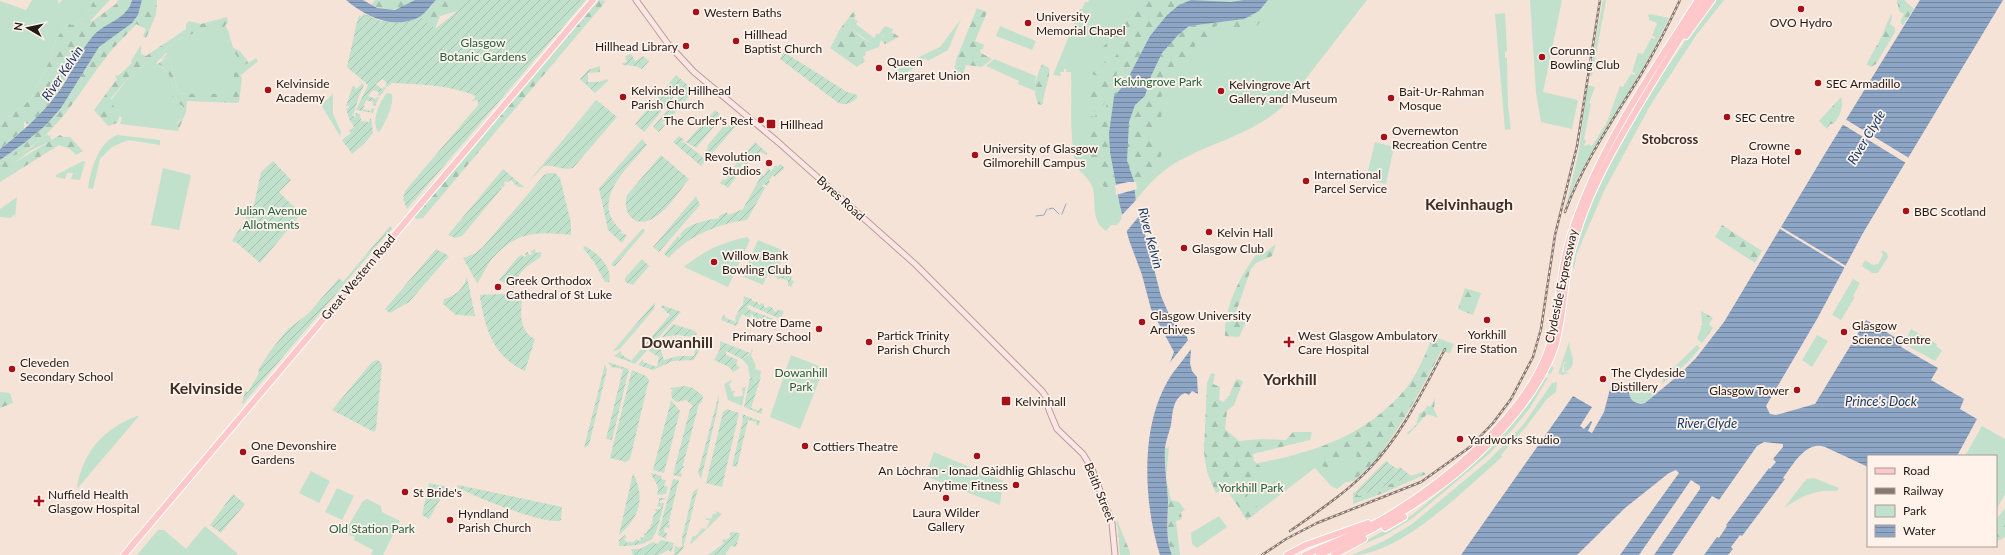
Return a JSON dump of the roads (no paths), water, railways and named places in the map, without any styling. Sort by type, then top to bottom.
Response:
[{"type":"main road","name":"Great Western Road","points":[[124,555],[593,0]]},
{"type":"main road","name":"Byres Road","points":[[636,0],[668,44],[694,72],[832,190],[915,264],[1046,397]]},
{"type":"main road","points":[[1664,59],[1693,0]]},
{"type":"main road","name":"Clydeside Expressway","points":[[1319,555],[1385,524],[1447,481],[1490,444],[1525,402],[1544,373],[1559,331],[1570,256],[1584,212],[1616,144],[1698,0]]},
{"type":"main road","name":"Clydeside Expressway","points":[[1305,555],[1386,517],[1454,470],[1470,456],[1507,415],[1532,381],[1542,364],[1550,342],[1566,253],[1582,202],[1618,130],[1664,59],[1705,0]]},
{"type":"main road","points":[[1664,59],[1679,46],[1712,0]]},
{"type":"main road","name":"Beith Street","points":[[1046,397],[1049,409],[1059,431],[1083,454],[1092,470],[1111,518],[1115,536],[1115,555]]},
{"type":"main road","points":[[1334,555],[1396,522],[1415,509],[1447,481]]},
{"type":"main road","points":[[1287,555],[1301,547],[1386,517]]},
{"type":"water","name":"River Kelvin","points":[[132,0],[142,0],[138,15],[132,23],[99,47],[61,108],[45,126],[0,160],[0,149],[16,137],[51,102],[62,87],[83,50],[93,36],[103,27],[121,16],[129,7]]},
{"type":"water","points":[[346,0],[363,0],[377,8],[395,10],[415,0],[436,0],[421,16],[401,22],[391,22],[381,20],[362,12]]},
{"type":"water","points":[[1191,0],[1231,2],[1244,0],[1268,0],[1259,11],[1244,19],[1189,26],[1178,35],[1162,53],[1151,76],[1145,96],[1135,105],[1129,122],[1127,161],[1134,181],[1137,216],[1140,215],[1161,296],[1171,319],[1187,337],[1191,350],[1190,363],[1192,371],[1197,377],[1198,394],[1192,391],[1189,395],[1185,393],[1175,403],[1171,425],[1165,445],[1168,500],[1168,542],[1172,555],[1160,555],[1155,538],[1149,501],[1147,462],[1156,408],[1159,398],[1173,372],[1169,365],[1174,352],[1151,309],[1142,275],[1129,240],[1120,206],[1110,152],[1109,133],[1114,97],[1126,82],[1150,36],[1167,15],[1179,5]]},
{"type":"water","name":"River Clyde","points":[[1920,0],[2003,0],[1863,233],[1817,319],[1766,406],[1770,414],[1776,415],[1815,404],[1866,320],[1903,342],[1901,347],[1938,368],[1931,380],[1964,399],[1960,409],[1977,419],[1958,455],[1867,455],[1867,467],[1825,447],[1812,447],[1806,450],[1796,461],[1783,478],[1785,479],[1742,536],[1740,535],[1731,547],[1733,549],[1728,555],[1704,555],[1717,537],[1719,538],[1727,526],[1726,525],[1769,468],[1770,469],[1776,462],[1773,459],[1783,447],[1783,444],[1764,442],[1757,446],[1719,500],[1712,496],[1672,555],[1654,555],[1700,489],[1700,486],[1691,480],[1639,555],[1620,555],[1679,473],[1676,470],[1669,473],[1625,508],[1577,555],[1461,555],[1573,396],[1592,407],[1580,426],[1584,429],[1591,421],[1592,422],[1588,431],[1592,433],[1604,412],[1611,385],[1629,389],[1631,399],[1635,403],[1645,403],[1680,374],[1696,358],[1724,322],[1826,152]]},
{"type":"waterway","points":[[1062,214],[1066,204]]},
{"type":"waterway","points":[[1049,209],[1053,208],[1059,214]]},
{"type":"waterway","points":[[1036,216],[1044,215],[1047,209]]},
{"type":"railway","points":[[1262,555],[1286,539],[1317,523],[1421,482],[1470,447],[1493,423],[1511,399],[1533,357],[1541,329],[1555,235],[1577,146],[1600,0]]},
{"type":"railway","points":[[1565,212],[1572,194],[1590,159],[1651,57],[1680,0]]},
{"type":"railway","points":[[1290,531],[1351,486],[1381,456],[1392,442],[1411,412],[1445,349]]},
{"type":"place","name":"OVO Hydro","points":[[1801,9]]},
{"type":"place","name":"Western Baths","points":[[696,12]]},
{"type":"place","name":"University Memorial Chapel","points":[[1028,23]]},
{"type":"place","name":"Hillhead Baptist Church","points":[[736,41]]},
{"type":"place","name":"Hillhead Library","points":[[686,46]]},
{"type":"place","name":"Corunna Bowling Club","points":[[1542,57]]},
{"type":"place","name":"Queen Margaret Union","points":[[879,68]]},
{"type":"place","name":"SEC Armadillo","points":[[1818,83]]},
{"type":"place","name":"Kelvinside Academy","points":[[268,90]]},
{"type":"place","name":"Kelvingrove Art Gallery and Museum","points":[[1221,91]]},
{"type":"place","name":"Kelvinside Hillhead Parish Church","points":[[623,97]]},
{"type":"place","name":"Bait-Ur-Rahman Mosque","points":[[1391,98]]},
{"type":"place","name":"SEC Centre","points":[[1727,117]]},
{"type":"place","name":"The Curler's Rest","points":[[761,120]]},
{"type":"place","name":"Hillhead","points":[[771,124]]},
{"type":"place","name":"Overnewton Recreation Centre","points":[[1384,137]]},
{"type":"place","name":"Crowne Plaza Hotel","points":[[1798,152]]},
{"type":"place","name":"University of Glasgow Gilmorehill Campus","points":[[975,155]]},
{"type":"place","name":"Revolution Studios","points":[[769,163]]},
{"type":"place","name":"International Parcel Service","points":[[1306,181]]},
{"type":"place","name":"BBC Scotland","points":[[1906,211]]},
{"type":"place","name":"Kelvin Hall","points":[[1209,232]]},
{"type":"place","name":"Glasgow Club","points":[[1184,248]]},
{"type":"place","name":"Willow Bank Bowling Club","points":[[714,262]]},
{"type":"place","name":"Greek Orthodox Cathedral of St Luke","points":[[498,287]]},
{"type":"place","name":"Yorkhill Fire Station","points":[[1487,320]]},
{"type":"place","name":"Glasgow University Archives","points":[[1142,322]]},
{"type":"place","name":"Notre Dame Primary School","points":[[819,329]]},
{"type":"place","name":"Glasgow Science Centre","points":[[1844,332]]},
{"type":"place","name":"Partick Trinity Parish Church","points":[[869,342]]},
{"type":"place","name":"West Glasgow Ambulatory Care Hospital","points":[[1289,342]]},
{"type":"place","name":"Cleveden Secondary School","points":[[12,369]]},
{"type":"place","name":"The Clydeside Distillery","points":[[1603,379]]},
{"type":"place","name":"Glasgow Tower","points":[[1797,390]]},
{"type":"place","name":"Kelvinhall","points":[[1006,401]]},
{"type":"place","name":"Yardworks Studio","points":[[1460,439]]},
{"type":"place","name":"Cottiers Theatre","points":[[805,446]]},
{"type":"place","name":"One Devonshire Gardens","points":[[243,452]]},
{"type":"place","name":"An Lòchran - Ionad Gàidhlig Ghlaschu","points":[[977,456]]},
{"type":"place","name":"Anytime Fitness","points":[[1016,485]]},
{"type":"place","name":"St Bride's","points":[[405,492]]},
{"type":"place","name":"Laura Wilder Gallery","points":[[946,498]]},
{"type":"place","name":"Nuffield Health Glasgow Hospital","points":[[39,501]]},
{"type":"place","name":"Hyndland Parish Church","points":[[450,520]]},
{"type":"district","name":"Stobcross","points":[[1670,139]]},
{"type":"district","name":"Kelvinhaugh","points":[[1469,203]]},
{"type":"district","name":"Dowanhill","points":[[677,341]]},
{"type":"district","name":"Yorkhill","points":[[1290,378]]},
{"type":"district","name":"Kelvinside","points":[[206,387]]},
{"type":"park label","name":"Glasgow Botanic Gardens","points":[[483,49]]},
{"type":"park label","name":"Kelvingrove Park","points":[[1158,81]]},
{"type":"park label","name":"Julian Avenue Allotments","points":[[271,217]]},
{"type":"park label","name":"Dowanhill Park","points":[[801,379]]},
{"type":"park label","name":"Yorkhill Park","points":[[1251,487]]},
{"type":"park label","name":"Old Station Park","points":[[372,528]]},
{"type":"water label","name":"Prince's Dock","points":[[1881,401]]}]
